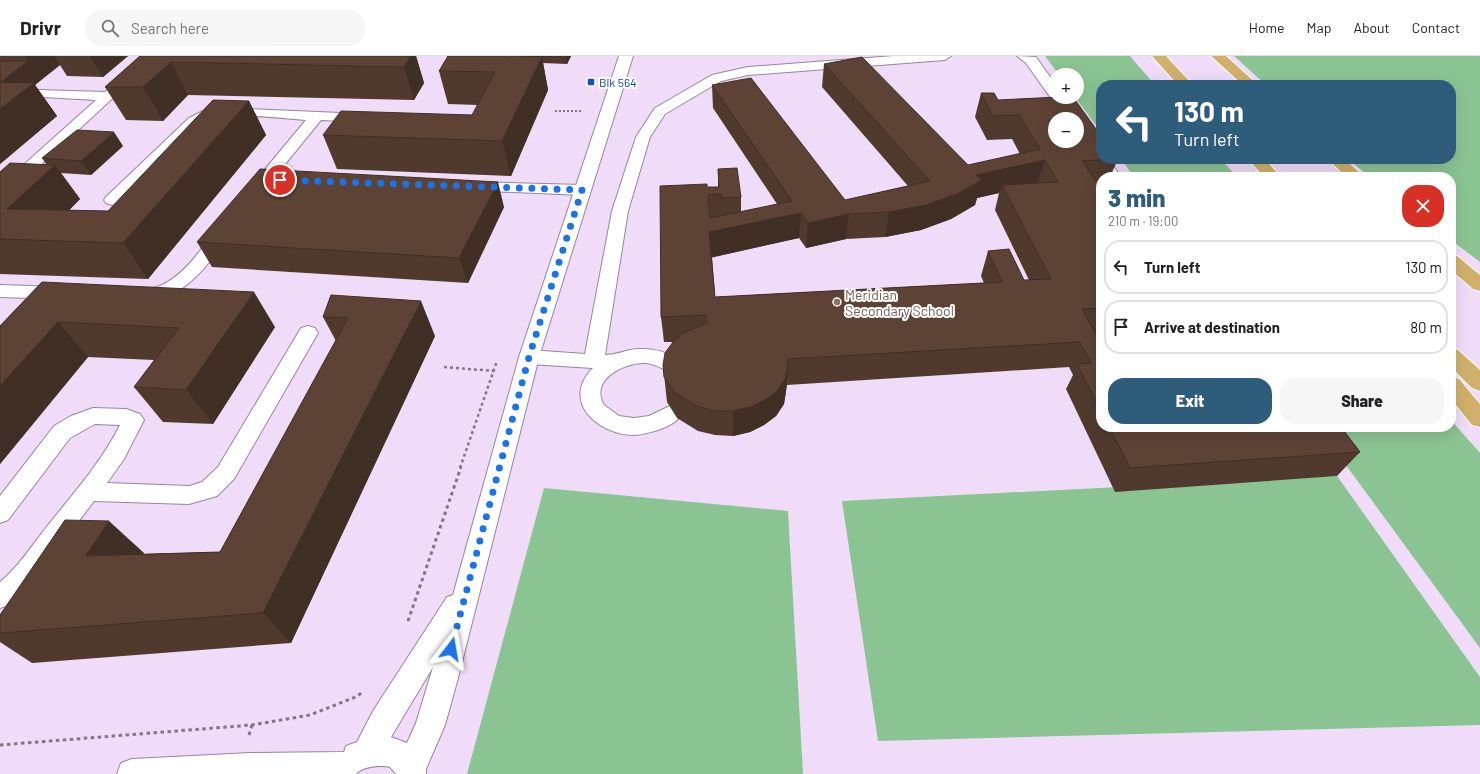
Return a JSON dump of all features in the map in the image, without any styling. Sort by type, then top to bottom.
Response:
[{"type":"highway","points":[[1159,56],[1181,80]]},
{"type":"highway","points":[[1218,56],[1245,80]]},
{"type":"highway","points":[[1261,164],[1268,172]]},
{"type":"highway","points":[[1342,164],[1350,172]]},
{"type":"highway","points":[[1456,264],[1480,285]]},
{"type":"highway","points":[[1456,360],[1480,383]]},
{"type":"highway","points":[[1456,390],[1480,419]]},
{"type":"street","points":[[411,772],[430,726],[529,357],[626,56]]},
{"type":"street","points":[[351,764],[383,721],[466,591]]},
{"type":"street","points":[[132,774],[351,764],[387,751],[402,756],[411,772]]},
{"type":"lane","points":[[0,194],[152,56]]},
{"type":"lane","points":[[672,413],[653,424],[629,427],[607,420],[593,408],[590,391],[604,362],[620,211],[643,136],[660,111],[717,78],[748,71],[945,56]]},
{"type":"lane","points":[[1023,56],[1031,60],[1096,153]]},
{"type":"lane","points":[[31,101],[54,83]]},
{"type":"lane","points":[[43,93],[108,96]]},
{"type":"lane","points":[[112,200],[194,121],[208,114],[227,112],[379,118]]},
{"type":"lane","points":[[245,204],[272,180],[316,116]]},
{"type":"lane","points":[[454,186],[582,190]]},
{"type":"lane","points":[[125,294],[147,295],[169,288],[188,276],[231,222]]},
{"type":"lane","points":[[0,290],[79,293]]},
{"type":"lane","points":[[41,310],[57,293]]},
{"type":"lane","points":[[88,492],[189,495],[209,489],[226,474],[308,333]]},
{"type":"lane","points":[[529,357],[604,362],[634,356],[656,358],[675,367]]},
{"type":"lane","points":[[0,513],[62,432],[78,422],[93,416],[126,417],[133,420],[126,437],[88,492],[20,579],[0,598]]},
{"type":"path","points":[[555,111],[584,111],[581,118]]},
{"type":"path","points":[[406,626],[499,356]]},
{"type":"path","points":[[444,367],[494,370]]},
{"type":"path","points":[[0,746],[252,726],[310,715],[358,696],[364,691]]},
{"type":"green space","points":[[1045,56],[1130,56],[1151,80],[1096,80],[1096,125],[1080,104],[1084,104],[1084,68],[1054,68]]},
{"type":"green space","points":[[1234,56],[1480,56],[1480,262],[1456,244],[1456,172],[1364,172],[1354,164],[1456,164],[1456,80],[1260,80]]},
{"type":"green space","points":[[1125,164],[1225,164],[1233,172],[1130,172]]},
{"type":"green space","points":[[1456,426],[1480,453],[1480,648],[1322,432],[1456,432]]},
{"type":"green space","points":[[1337,476],[1480,677],[1480,725],[878,741],[842,501]]},
{"type":"green space","points":[[544,488],[788,511],[803,774],[467,774]]},
{"type":"building","points":[[140,56],[411,56],[404,67],[171,62],[143,87],[105,87]]},
{"type":"building","points":[[448,56],[542,57],[502,141],[323,135],[341,111],[472,115],[495,72],[439,71]]},
{"type":"building","points":[[537,56],[567,56],[566,57]]},
{"type":"building","points":[[862,57],[968,165],[1040,149],[1019,115],[993,116],[981,93],[994,93],[998,100],[1048,98],[1048,104],[1078,104],[1084,112],[1048,112],[1048,148],[1084,148],[1084,112],[1096,129],[1096,160],[1082,161],[1096,180],[1096,308],[1082,309],[1096,334],[1096,401],[1077,364],[1091,363],[1080,342],[787,359],[788,366],[785,379],[777,391],[765,400],[750,407],[733,411],[714,411],[697,406],[675,393],[664,377],[663,365],[665,353],[673,342],[683,333],[707,323],[706,315],[661,317],[660,186],[707,184],[707,187],[719,187],[718,169],[737,168],[741,197],[721,198],[721,194],[708,195],[710,218],[792,201],[712,85],[751,78],[845,200],[930,181],[824,64]],"holes":[[[1045,160],[1058,182],[1002,185],[1051,279],[1024,280],[1009,249],[988,251],[1002,282],[715,297],[709,232],[801,213],[808,223],[849,214],[889,212],[926,205],[957,194],[982,180],[976,175]]]},
{"type":"building","points":[[0,61],[28,61],[0,82]]},
{"type":"building","points":[[0,82],[34,83],[0,109]]},
{"type":"building","points":[[213,100],[249,101],[123,243],[0,239],[0,172],[10,163],[55,165],[7,209],[108,211]]},
{"type":"building","points":[[77,130],[114,132],[81,161],[42,158]]},
{"type":"building","points":[[260,169],[498,182],[459,258],[197,242]]},
{"type":"building","points":[[42,282],[254,292],[186,390],[134,387],[179,328],[58,322],[0,386],[0,326]]},
{"type":"building","points":[[331,295],[421,301],[263,613],[0,633],[0,615],[65,520],[109,521],[85,556],[220,552],[348,318],[323,317]]},
{"type":"building","points":[[1112,432],[1345,432],[1360,452],[1130,468]]},
{"type":"place","name":"Blk 564","points":[[591,82]]},
{"type":"place","name":"Meridian Secondary School","points":[[837,302]]},
{"type":"route","points":[[280,180],[582,190],[529,357],[451,649]]}]
